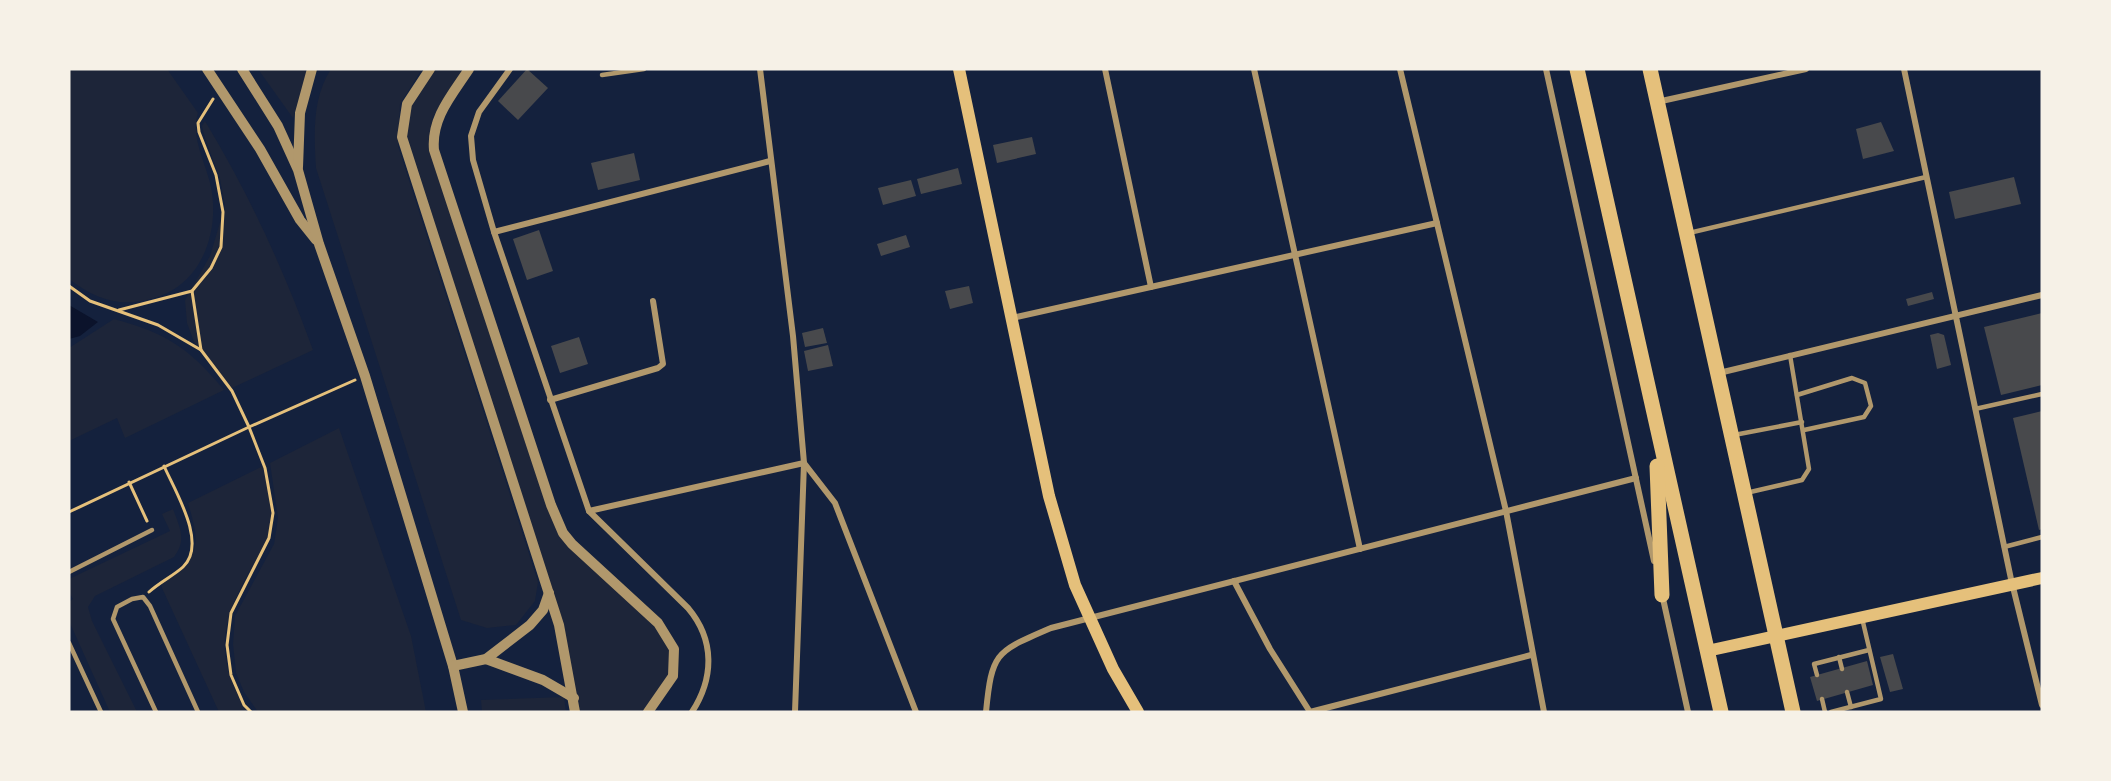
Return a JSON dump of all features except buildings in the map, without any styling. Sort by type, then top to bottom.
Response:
[{"type":"main road","points":[[958,69],[1048,496],[1076,585],[1113,669],[1138,712]]},
{"type":"main road","points":[[1577,69],[1721,712]]},
{"type":"main road","points":[[1650,69],[1793,712]]},
{"type":"main road","points":[[1634,330],[1659,478],[1662,595]]},
{"type":"main road","points":[[1707,651],[2042,578]]},
{"type":"street","points":[[207,69],[260,148],[300,220],[319,244]]},
{"type":"street","points":[[242,69],[278,126],[298,170],[319,244],[365,376],[453,666],[463,712]]},
{"type":"street","points":[[298,170],[300,113],[312,69]]},
{"type":"street","points":[[430,69],[407,104],[402,137],[559,625],[575,712]]},
{"type":"street","points":[[469,69],[437,117],[433,137],[434,150],[551,505],[563,533],[658,623],[674,649],[673,676],[648,712]]},
{"type":"street","points":[[510,69],[479,112],[471,136],[473,160],[494,232],[589,511],[698,620],[705,637],[708,677],[704,695],[692,712]]},
{"type":"street","points":[[760,69],[793,336],[804,463],[795,712]]},
{"type":"street","points":[[1105,69],[1151,287]]},
{"type":"street","points":[[1254,69],[1360,549]]},
{"type":"street","points":[[1400,69],[1506,511],[1531,655],[1544,712]]},
{"type":"street","points":[[1546,69],[1688,712]]},
{"type":"street","points":[[1657,102],[1806,69]]},
{"type":"street","points":[[1904,69],[2004,547],[2042,705]]},
{"type":"street","points":[[494,232],[770,161]]},
{"type":"street","points":[[1012,318],[1437,223]]},
{"type":"street","points":[[1718,373],[2042,295]]},
{"type":"street","points":[[550,400],[658,368],[663,364],[654,302]]},
{"type":"street","points":[[589,511],[804,463]]},
{"type":"street","points":[[804,463],[835,504],[915,712]]},
{"type":"street","points":[[986,712],[990,674],[995,659],[1012,645],[1051,628],[1089,616],[1636,478]]},
{"type":"street","points":[[1234,581],[1270,649],[1310,712],[1531,655]]},
{"type":"street","points":[[453,666],[486,659],[531,625],[543,610],[549,593]]},
{"type":"street","points":[[486,659],[543,680],[574,698]]},
{"type":"lane","points":[[602,75],[644,69]]},
{"type":"lane","points":[[1688,233],[1926,177]]},
{"type":"lane","points":[[1745,494],[1802,480],[1809,469],[1790,356]]},
{"type":"lane","points":[[1797,395],[1852,378],[1865,383],[1871,406],[1863,417],[1804,430]]},
{"type":"lane","points":[[1975,409],[2042,393]]},
{"type":"lane","points":[[1732,435],[1802,422]]},
{"type":"lane","points":[[69,572],[152,530]]},
{"type":"lane","points":[[2004,547],[2042,537]]},
{"type":"lane","points":[[156,712],[113,619],[117,607],[132,598],[143,597],[150,606],[198,712]]},
{"type":"lane","points":[[1831,712],[1881,699],[1862,618]]},
{"type":"lane","points":[[69,643],[101,712]]},
{"type":"lane","points":[[1817,675],[1814,664],[1869,650]]},
{"type":"lane","points":[[1839,657],[1842,669]]},
{"type":"lane","points":[[1847,692],[1851,707]]},
{"type":"lane","points":[[1822,699],[1825,712]]},
{"type":"path","points":[[118,311],[192,291],[211,268],[221,247],[223,212],[216,175],[199,132],[198,123],[221,88]]},
{"type":"path","points":[[69,286],[90,301],[158,325],[201,350],[232,391],[249,427],[266,468],[273,513],[269,538],[231,613],[227,645],[231,675],[244,705],[251,712]]},
{"type":"path","points":[[192,291],[201,350]]},
{"type":"path","points":[[69,512],[129,482],[365,376]]},
{"type":"path","points":[[143,597],[161,581],[184,566],[192,553],[193,539],[188,521],[164,466]]},
{"type":"path","points":[[129,482],[152,530]]},
{"type":"shaded area","points":[[69,69],[167,69],[198,113],[197,141],[209,178],[213,204],[209,239],[204,255],[184,282],[154,298],[130,302],[109,300],[89,292],[69,279]]},
{"type":"shaded area","points":[[258,69],[307,69],[293,119],[293,118]]},
{"type":"shaded area","points":[[331,69],[422,69],[400,104],[398,146],[538,582],[535,601],[516,625],[487,628],[461,620],[316,168],[317,104]]},
{"type":"shaded area","points":[[435,69],[465,69],[433,117],[429,138],[561,537],[655,625],[671,650],[669,677],[645,712],[579,712],[565,635],[406,132],[412,106]]},
{"type":"shaded area","points":[[205,121],[265,233],[313,350],[232,388],[194,342],[187,323],[185,300],[210,256],[225,206],[220,179],[202,126]]},
{"type":"shaded area","points":[[69,305],[98,322],[80,336],[69,339]]},
{"type":"shaded area","points":[[114,319],[149,330],[176,344],[200,364],[224,390],[125,438],[117,418],[69,441],[69,348]]},
{"type":"shaded area","points":[[339,428],[411,636],[426,712],[258,712],[244,692],[236,673],[233,644],[235,616],[274,544],[278,518],[270,463]]},
{"type":"shaded area","points":[[263,466],[270,506],[269,534],[232,608],[225,641],[229,674],[247,712],[219,712],[162,588],[161,581],[184,564],[194,549],[195,530],[188,503]]},
{"type":"shaded area","points":[[173,509],[181,534],[180,545],[174,557],[95,596],[88,607],[92,621],[137,712],[110,712],[69,621],[69,602],[73,599],[69,592],[69,579],[170,531],[162,514]]},
{"type":"shaded area","points":[[564,697],[566,712],[482,712],[481,700]]}]
